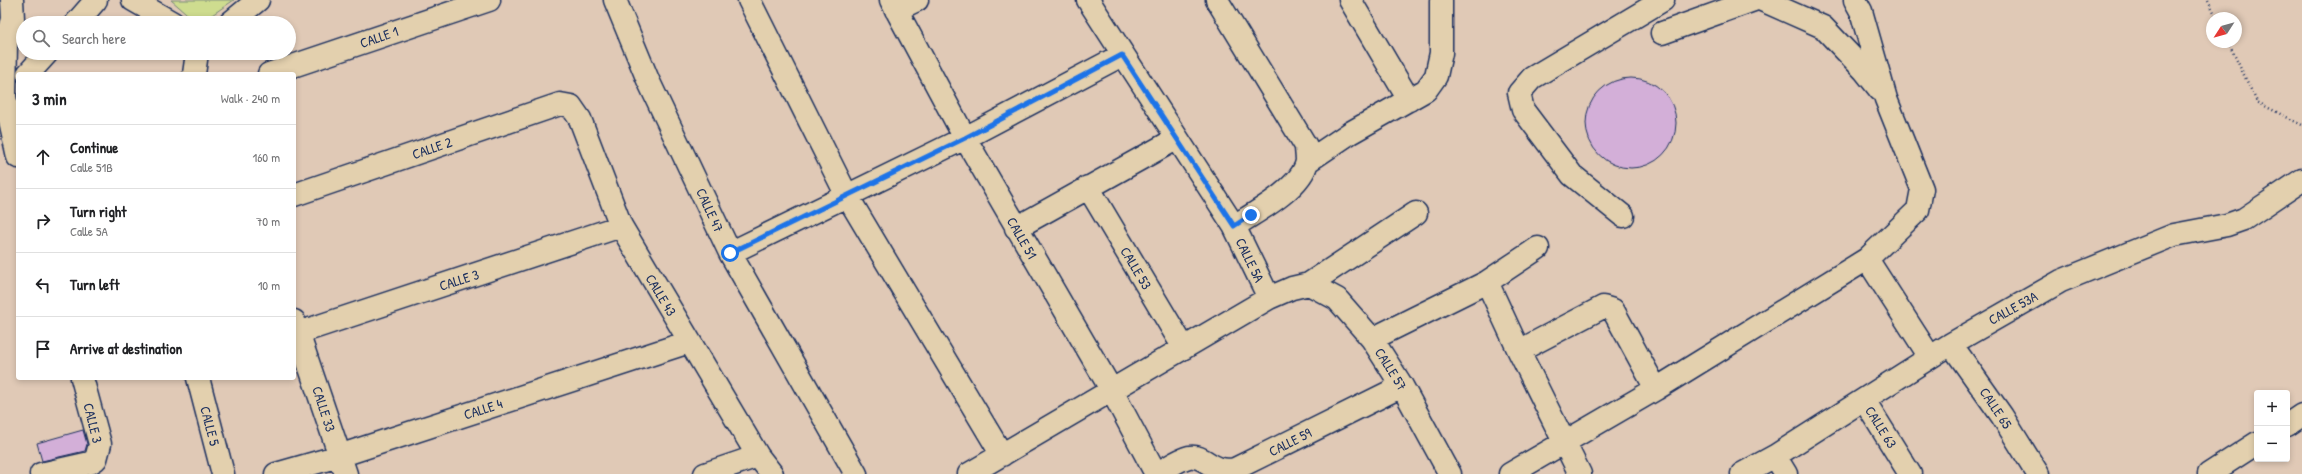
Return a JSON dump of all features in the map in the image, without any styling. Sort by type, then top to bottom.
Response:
[{"type":"street","points":[[12,0],[13,19],[6,44],[12,91],[13,155]]},
{"type":"street","points":[[82,16],[96,0]]},
{"type":"street","points":[[133,0],[161,16]]},
{"type":"street","points":[[239,16],[258,0]]},
{"type":"street","name":"CALLE 1","points":[[275,72],[489,0]]},
{"type":"street","name":"CALLE 47","points":[[614,0],[648,80],[730,253],[856,474]]},
{"type":"street","points":[[749,0],[846,194],[1002,455]]},
{"type":"street","points":[[894,5],[917,0]]},
{"type":"street","name":"CALLE 5A","points":[[1088,0],[1176,139],[1234,226],[1269,298]]},
{"type":"street","points":[[1217,0],[1306,146],[1307,162]]},
{"type":"street","points":[[1350,0],[1409,100]]},
{"type":"street","points":[[1234,226],[1277,198],[1299,178],[1307,162],[1350,132],[1426,90],[1436,76],[1441,53],[1441,0]]},
{"type":"street","points":[[1623,216],[1572,175],[1523,110],[1519,94],[1532,78],[1663,0]]},
{"type":"street","points":[[1662,33],[1754,0]]},
{"type":"street","points":[[1762,0],[1824,27],[1864,70],[1886,99]]},
{"type":"street","points":[[1510,474],[1656,389],[1867,259],[1918,210],[1922,189],[1886,99],[1861,11],[1855,0]]},
{"type":"street","name":"CALLE 51","points":[[894,5],[965,138],[1112,391],[1156,474]]},
{"type":"street","points":[[730,253],[846,194],[965,138],[1122,55]]},
{"type":"street","points":[[30,72],[41,60]]},
{"type":"street","points":[[194,72],[196,60]]},
{"type":"street","name":"CALLE 2","points":[[296,194],[560,104],[571,106]]},
{"type":"street","name":"CALLE 43","points":[[571,106],[580,119],[621,226],[758,456],[772,474]]},
{"type":"street","points":[[1016,228],[1176,139]]},
{"type":"street","name":"CALLE 53A","points":[[1742,474],[1780,465],[1864,400],[1951,344],[2061,281],[2174,235],[2227,225],[2244,219],[2302,180]]},
{"type":"street","name":"CALLE 53","points":[[1088,187],[1184,348]]},
{"type":"street","points":[[968,474],[1269,298],[1292,288],[1309,284],[1416,213]]},
{"type":"street","name":"CALLE 3","points":[[296,327],[621,226]]},
{"type":"street","points":[[1372,339],[1487,282],[1538,248]]},
{"type":"street","points":[[1867,259],[1930,357]]},
{"type":"street","points":[[1487,282],[1518,351],[1580,474]]},
{"type":"street","name":"CALLE 57","points":[[1309,284],[1337,299],[1372,339],[1402,386],[1450,474]]},
{"type":"street","points":[[1518,351],[1603,307],[1609,307],[1613,310],[1656,389]]},
{"type":"street","name":"CALLE 33","points":[[296,327],[342,465]]},
{"type":"street","name":"CALLE 4","points":[[276,474],[342,465],[689,342]]},
{"type":"street","name":"CALLE 65","points":[[1951,344],[2002,416],[2038,474]]},
{"type":"street","name":"CALLE 3","points":[[41,474],[90,463],[99,452],[100,444],[83,380]]},
{"type":"street","name":"CALLE 5","points":[[199,380],[223,474]]},
{"type":"street","name":"CALLE 59","points":[[1156,474],[1189,457],[1198,457],[1218,469],[1226,471],[1235,469],[1402,386]]},
{"type":"street","name":"CALLE 63","points":[[1864,400],[1910,474]]},
{"type":"street","points":[[2290,423],[2302,415]]},
{"type":"street","points":[[2209,474],[2254,445]]},
{"type":"street","points":[[705,474],[758,456]]},
{"type":"path","points":[[2208,0],[2214,12]]},
{"type":"path","points":[[2231,48],[2257,102],[2302,125]]},
{"type":"green space","points":[[171,0],[234,0],[210,16],[190,16]]},
{"type":"building","points":[[1631,78],[1648,81],[1663,91],[1673,106],[1676,123],[1673,140],[1663,155],[1648,165],[1631,168],[1614,165],[1599,155],[1589,140],[1586,123],[1589,106],[1599,91],[1614,81]]},
{"type":"building","points":[[83,430],[87,444],[85,451],[42,461],[37,443]]},
{"type":"route","points":[[730,253],[846,194],[965,138],[1122,55],[1234,226],[1251,215]]}]
